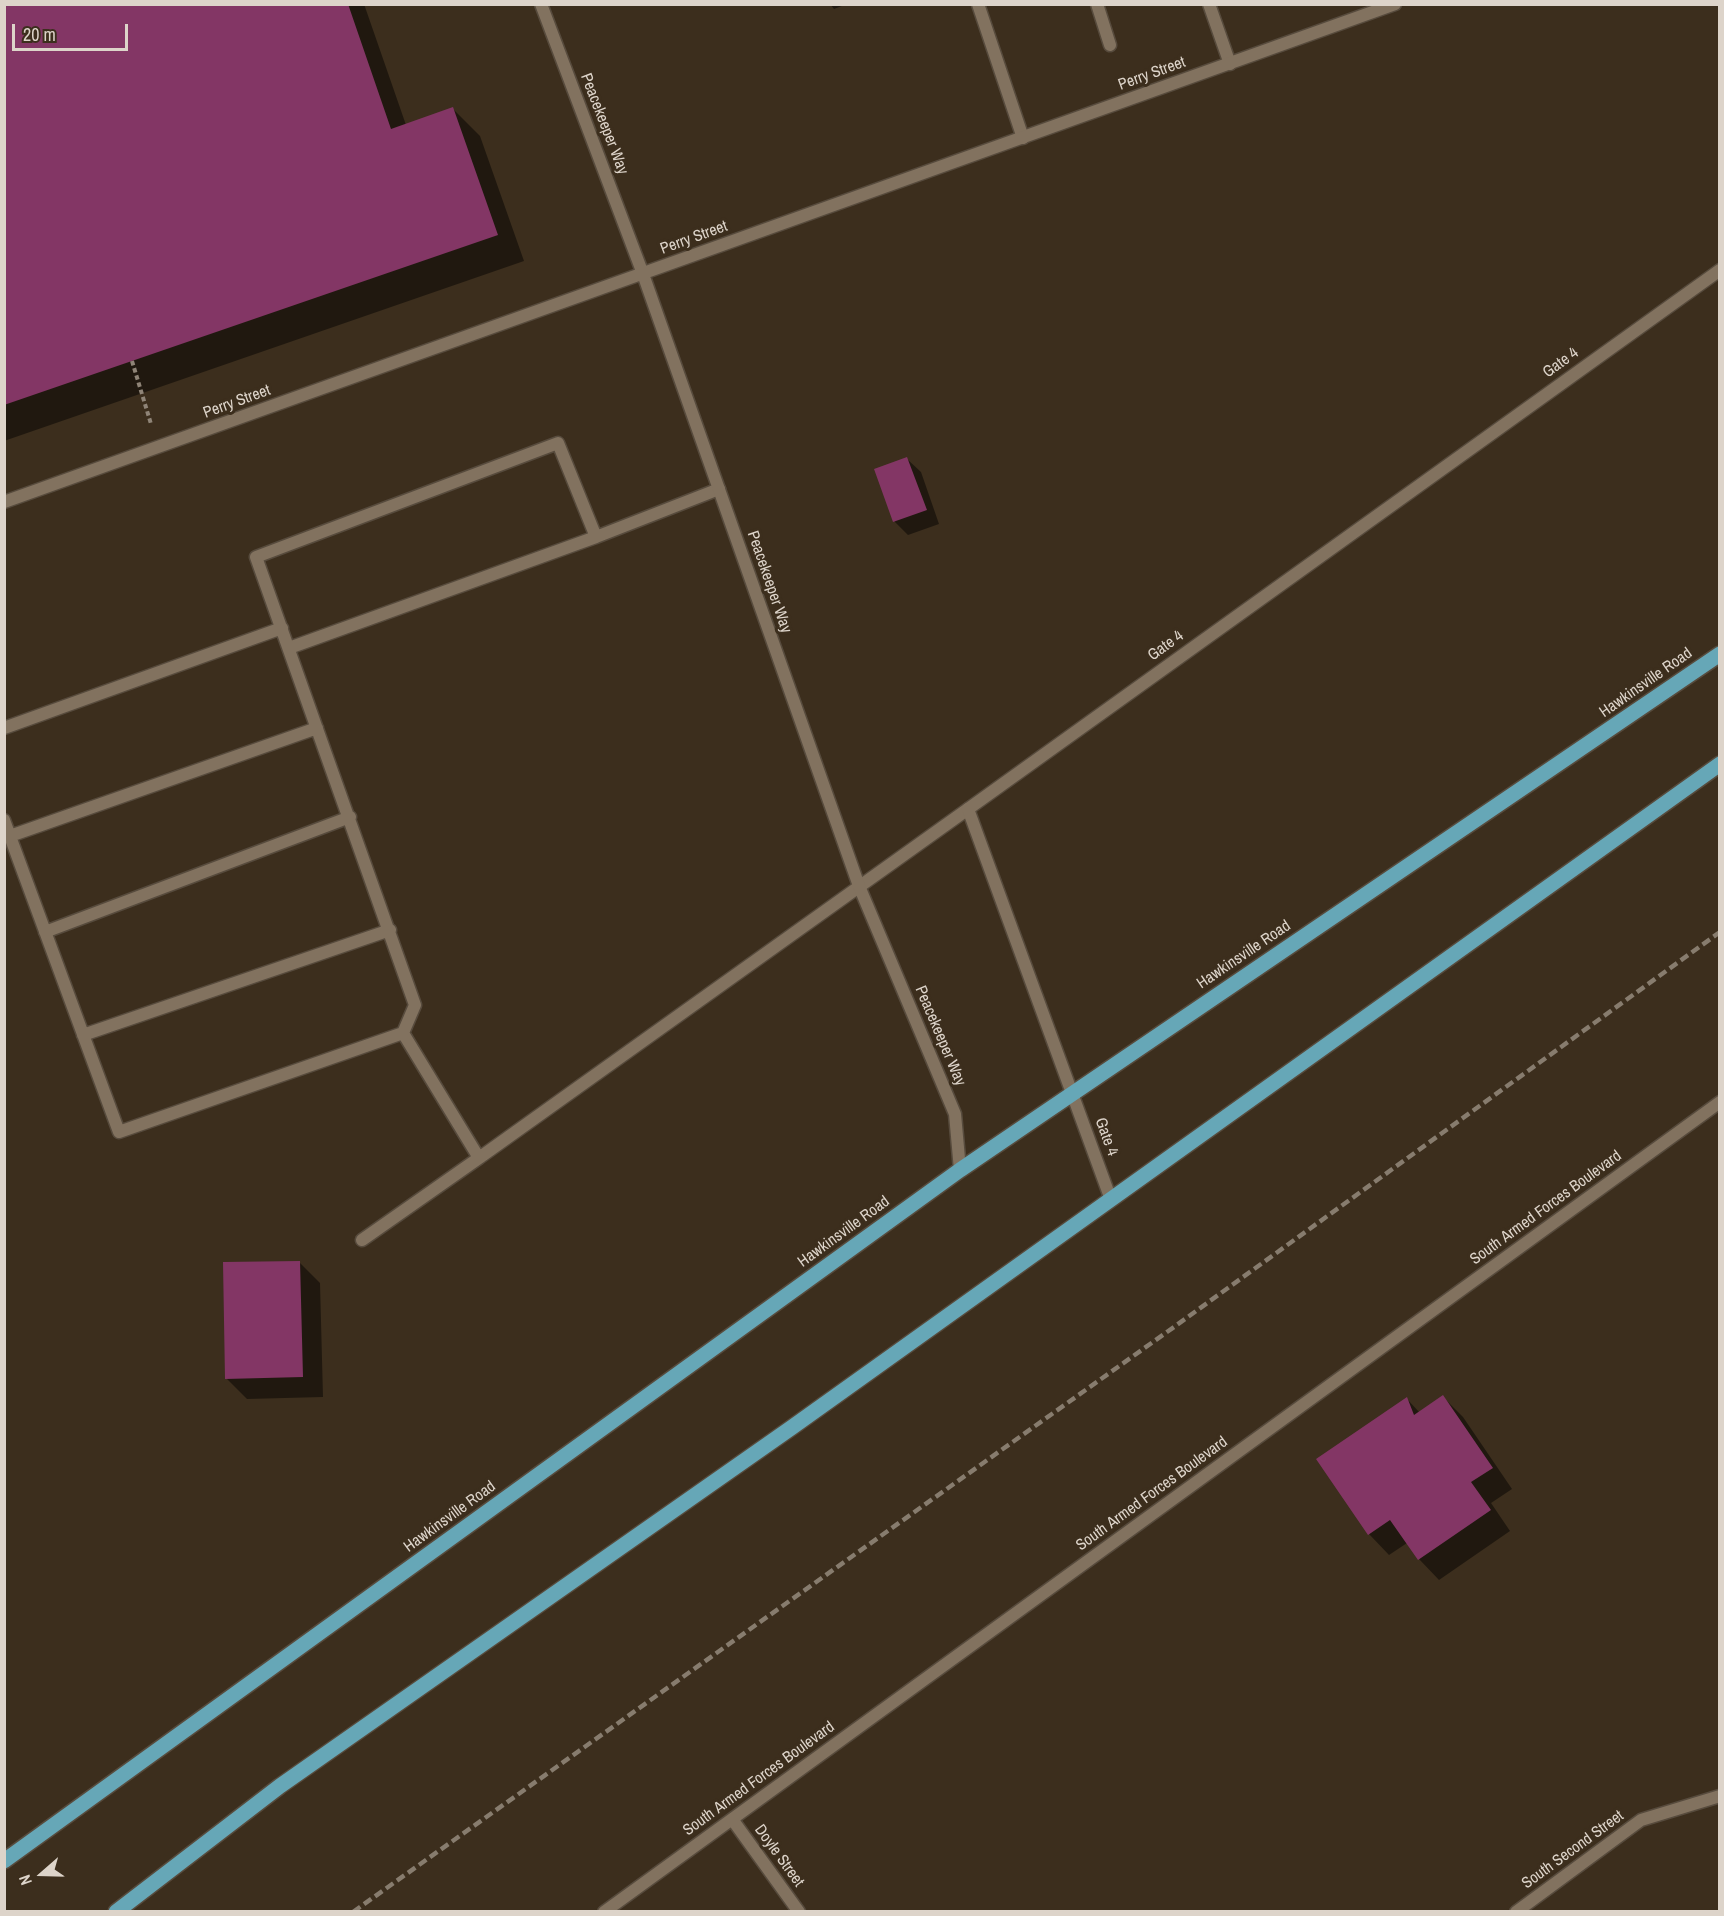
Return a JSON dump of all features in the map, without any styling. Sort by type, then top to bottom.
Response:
[{"type":"main road","name":"Hawkinsville Road","points":[[4,1861],[960,1170],[1719,654]]},
{"type":"main road","points":[[116,1911],[280,1786],[791,1428],[1110,1197],[1719,765]]},
{"type":"street","name":"Peacekeeper Way","points":[[541,4],[643,274],[859,886],[955,1114],[960,1170]]},
{"type":"street","points":[[978,4],[1023,138]]},
{"type":"street","points":[[1097,4],[1110,45]]},
{"type":"street","points":[[1209,4],[1230,64]]},
{"type":"street","name":"Perry Street","points":[[4,502],[1395,4]]},
{"type":"street","name":"Gate 4","points":[[1110,1197],[968,809],[1719,270]]},
{"type":"street","points":[[4,820],[119,1132],[403,1033],[415,1005],[256,557],[558,443],[596,537]]},
{"type":"street","points":[[289,648],[596,537],[721,495]]},
{"type":"street","points":[[4,728],[282,628]]},
{"type":"street","points":[[10,836],[317,728]]},
{"type":"street","points":[[362,1240],[968,809]]},
{"type":"street","points":[[45,932],[350,817]]},
{"type":"street","points":[[83,1035],[390,930]]},
{"type":"street","points":[[403,1033],[479,1158]]},
{"type":"street","name":"South Armed Forces Boulevard","points":[[604,1911],[1719,1102]]},
{"type":"street","name":"South Second Street","points":[[1516,1911],[1641,1820],[1719,1796]]},
{"type":"street","name":"Doyle Street","points":[[732,1819],[799,1911]]},
{"type":"path","points":[[132,361],[154,433]]},
{"type":"building","points":[[4,4],[348,4],[391,129],[453,107],[498,235],[4,405]]},
{"type":"building","points":[[907,457],[927,510],[893,522],[874,469]]},
{"type":"building","points":[[300,1261],[303,1377],[225,1379],[223,1262]]},
{"type":"building","points":[[1443,1395],[1493,1468],[1471,1482],[1491,1510],[1418,1560],[1390,1520],[1368,1535],[1316,1459],[1407,1397],[1414,1415]]},
{"type":"railway","points":[[353,1912],[1174,1327],[1720,932]]}]
